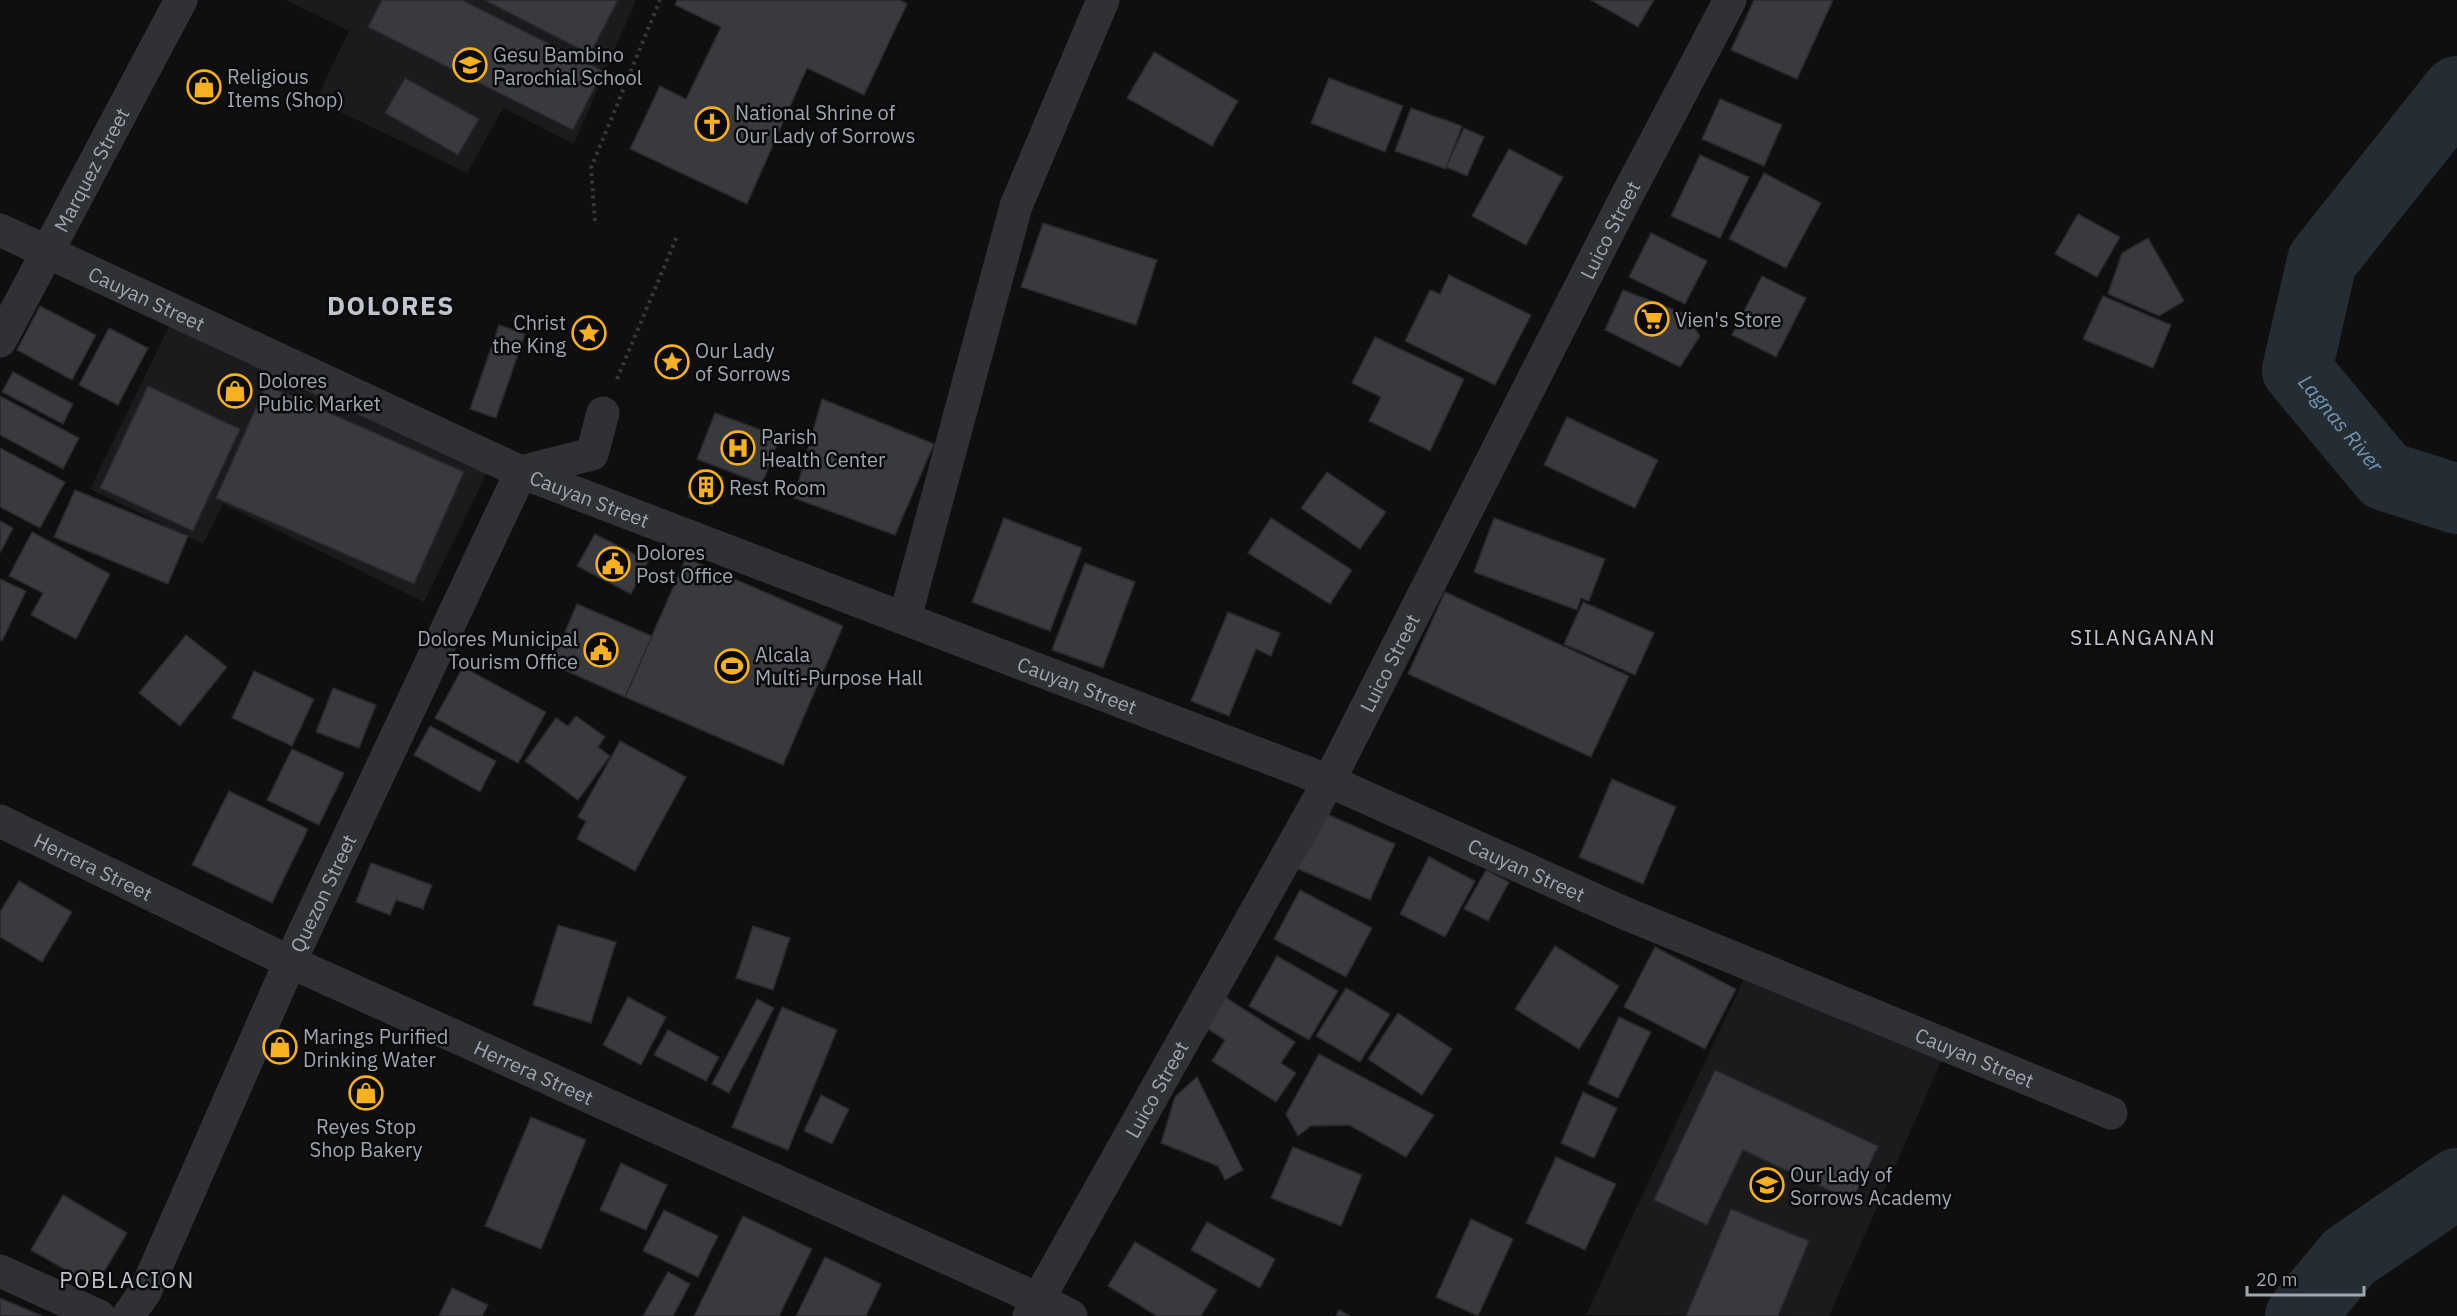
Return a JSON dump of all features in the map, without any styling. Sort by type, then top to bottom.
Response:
[{"type":"street","name":"Marquez Street","points":[[0,341],[181,0]]},
{"type":"street","points":[[905,618],[1016,206],[1103,0]]},
{"type":"street","name":"Luico Street","points":[[1034,1307],[1329,781],[1624,201],[1730,0]]},
{"type":"street","name":"Cauyan Street","points":[[0,230],[521,472],[1329,781],[1622,912],[2110,1113]]},
{"type":"street","points":[[521,472],[592,454],[603,413]]},
{"type":"street","name":"Quezon Street","points":[[128,1316],[146,1292],[290,962],[521,472]]},
{"type":"street","name":"Herrera Street","points":[[0,821],[290,962],[1034,1307],[1071,1316]]},
{"type":"street","points":[[0,1271],[99,1316]]},
{"type":"path","points":[[595,221],[591,168],[660,0]]},
{"type":"path","points":[[603,413],[678,234]]},
{"type":"shaded area","name":"Gesu Bambino Parochial School","points":[[286,0],[636,0],[574,144],[503,108],[467,173],[316,100],[349,31]]},
{"type":"shaded area","name":"Dolores Public Market","points":[[175,314],[490,467],[424,602],[223,504],[203,544],[90,489]]},
{"type":"shaded area","name":"Our Lady of Sorrows Academy","points":[[1744,979],[1944,1055],[1829,1316],[1586,1315]]},
{"type":"building","points":[[382,0],[462,0],[603,71],[573,130],[368,27]]},
{"type":"building","points":[[484,0],[618,0],[590,54]]},
{"type":"building","name":"National Shrine of Our Lady of Sorrows","points":[[677,0],[900,0],[907,4],[864,95],[807,68],[747,204],[630,149],[660,86],[686,99],[721,27],[675,5]]},
{"type":"building","points":[[1591,0],[1654,0],[1638,27]]},
{"type":"building","points":[[1754,0],[1833,0],[1797,79],[1731,50]]},
{"type":"building","points":[[1154,52],[1238,101],[1212,146],[1127,98]]},
{"type":"building","points":[[405,78],[479,119],[458,155],[385,113]]},
{"type":"building","points":[[1329,78],[1403,106],[1385,152],[1311,123]]},
{"type":"building","points":[[1720,99],[1782,125],[1764,166],[1702,139]]},
{"type":"building","points":[[1411,108],[1462,126],[1446,169],[1395,151]]},
{"type":"building","points":[[1464,128],[1484,137],[1467,176],[1446,167]]},
{"type":"building","points":[[1509,149],[1563,177],[1526,245],[1472,216]]},
{"type":"building","points":[[1700,155],[1749,177],[1720,238],[1671,216]]},
{"type":"building","points":[[1764,173],[1821,203],[1786,268],[1729,239]]},
{"type":"building","points":[[2078,214],[2120,237],[2097,277],[2055,254]]},
{"type":"building","points":[[1043,223],[1157,260],[1136,325],[1021,287]]},
{"type":"building","points":[[1651,233],[1707,261],[1685,304],[1629,277]]},
{"type":"building","points":[[2148,238],[2184,301],[2159,316],[2108,294],[2122,253]]},
{"type":"building","points":[[1449,275],[1531,315],[1495,385],[1405,341],[1430,290],[1440,294]]},
{"type":"building","points":[[1762,276],[1806,298],[1776,357],[1732,335]]},
{"type":"building","points":[[1623,290],[1685,314],[1700,336],[1680,367],[1605,330]]},
{"type":"building","points":[[2103,296],[2171,325],[2153,368],[2083,339]]},
{"type":"building","points":[[40,306],[96,335],[72,380],[17,350]]},
{"type":"building","points":[[499,325],[525,334],[496,418],[470,409]]},
{"type":"building","points":[[109,328],[148,348],[118,405],[79,385]]},
{"type":"building","points":[[1375,337],[1464,379],[1430,451],[1369,421],[1381,397],[1352,383]]},
{"type":"building","points":[[13,372],[73,404],[63,424],[2,392]]},
{"type":"building","points":[[266,385],[464,472],[414,584],[216,498]]},
{"type":"building","points":[[148,386],[240,429],[193,531],[100,488]]},
{"type":"building","points":[[0,396],[79,438],[63,469],[0,435]]},
{"type":"building","points":[[822,399],[934,444],[895,535],[794,498]]},
{"type":"building","name":"Parish Health Center","points":[[715,413],[780,437],[762,484],[697,459]]},
{"type":"building","points":[[1567,417],[1658,460],[1635,508],[1544,465]]},
{"type":"building","points":[[0,448],[65,482],[40,528],[0,507]]},
{"type":"building","name":"Rest Room","points":[[699,469],[723,477],[712,506],[688,497]]},
{"type":"building","points":[[1327,472],[1386,512],[1360,549],[1301,508]]},
{"type":"building","points":[[75,490],[188,536],[168,584],[54,537]]},
{"type":"building","points":[[1004,518],[1082,548],[1050,631],[972,602]]},
{"type":"building","points":[[1271,518],[1352,570],[1330,604],[1248,553]]},
{"type":"building","points":[[1494,518],[1605,559],[1589,601],[1581,598],[1577,610],[1474,572]]},
{"type":"building","points":[[0,521],[13,528],[0,553]]},
{"type":"building","points":[[32,532],[110,574],[76,639],[31,615],[43,593],[9,576]]},
{"type":"building","name":"Dolores Post Office","points":[[595,534],[648,561],[631,594],[577,566]]},
{"type":"building","name":"Alcala Multi-Purpose Hall","points":[[686,558],[843,626],[783,765],[625,697]]},
{"type":"building","points":[[1085,563],[1135,582],[1103,668],[1052,650]]},
{"type":"building","points":[[0,579],[26,591],[2,641],[0,640]]},
{"type":"building","points":[[1445,592],[1629,676],[1591,757],[1408,674]]},
{"type":"building","points":[[1583,602],[1654,633],[1635,675],[1564,644]]},
{"type":"building","name":"Dolores Municipal Tourism Office","points":[[577,604],[652,636],[625,697],[551,664]]},
{"type":"building","points":[[1228,612],[1280,633],[1271,656],[1256,649],[1229,716],[1191,701]]},
{"type":"building","points":[[186,635],[227,667],[180,726],[139,693]]},
{"type":"building","points":[[463,667],[546,712],[518,763],[435,718]]},
{"type":"building","points":[[254,671],[314,699],[292,746],[232,718]]},
{"type":"building","points":[[333,688],[376,705],[359,748],[316,732]]},
{"type":"building","points":[[576,716],[605,737],[598,747],[610,756],[578,800],[525,761],[556,718],[568,726]]},
{"type":"building","points":[[430,726],[496,761],[480,792],[414,755]]},
{"type":"building","points":[[620,741],[686,777],[635,871],[577,839],[586,821],[578,817]]},
{"type":"building","points":[[292,749],[344,773],[319,825],[267,800]]},
{"type":"building","points":[[1612,779],[1676,807],[1643,884],[1579,857]]},
{"type":"building","points":[[229,791],[308,829],[272,903],[192,865]]},
{"type":"building","points":[[1322,812],[1395,844],[1370,900],[1296,868]]},
{"type":"building","points":[[1429,857],[1475,881],[1445,937],[1400,914]]},
{"type":"building","points":[[371,863],[432,885],[423,909],[396,900],[390,915],[356,902]]},
{"type":"building","points":[[1486,870],[1509,882],[1488,921],[1464,909]]},
{"type":"building","points":[[19,881],[72,912],[42,962],[0,937],[0,912]]},
{"type":"building","points":[[1300,890],[1372,928],[1346,977],[1274,939]]},
{"type":"building","points":[[558,925],[616,942],[591,1023],[533,1005]]},
{"type":"building","points":[[753,926],[790,938],[773,990],[736,978]]},
{"type":"building","points":[[1555,946],[1619,986],[1579,1049],[1515,1009]]},
{"type":"building","points":[[1655,947],[1736,989],[1705,1049],[1624,1007]]},
{"type":"building","points":[[1277,956],[1338,991],[1309,1040],[1249,1006]]},
{"type":"building","points":[[1346,988],[1390,1014],[1360,1062],[1316,1036]]},
{"type":"building","points":[[628,997],[666,1017],[641,1065],[603,1045]]},
{"type":"building","points":[[1225,997],[1295,1042],[1281,1063],[1296,1073],[1276,1102],[1212,1061],[1225,1040],[1205,1027]]},
{"type":"building","points":[[757,999],[774,1008],[729,1093],[712,1084]]},
{"type":"building","points":[[782,1007],[837,1030],[788,1150],[732,1127]]},
{"type":"building","points":[[1398,1013],[1452,1049],[1422,1095],[1368,1059]]},
{"type":"building","points":[[1619,1017],[1651,1032],[1618,1098],[1588,1084]]},
{"type":"building","points":[[668,1030],[719,1057],[706,1081],[654,1055]]},
{"type":"building","points":[[1319,1054],[1434,1115],[1406,1157],[1349,1125],[1311,1126],[1298,1136],[1286,1114]]},
{"type":"building","points":[[1715,1070],[1878,1146],[1852,1201],[1743,1150],[1707,1225],[1654,1200]]},
{"type":"building","points":[[1197,1077],[1243,1170],[1225,1180],[1218,1166],[1161,1143],[1175,1097]]},
{"type":"building","points":[[1583,1092],[1617,1108],[1594,1158],[1561,1143]]},
{"type":"building","points":[[821,1095],[849,1109],[832,1144],[804,1131]]},
{"type":"building","points":[[531,1117],[586,1140],[541,1249],[485,1226]]},
{"type":"building","points":[[1293,1147],[1362,1175],[1341,1226],[1271,1198]]},
{"type":"building","points":[[1556,1157],[1616,1184],[1585,1250],[1526,1223]]},
{"type":"building","points":[[621,1163],[667,1185],[646,1230],[600,1210]]},
{"type":"building","points":[[63,1195],[127,1233],[95,1287],[31,1250]]},
{"type":"building","points":[[1731,1209],[1809,1241],[1778,1316],[1686,1316]]},
{"type":"building","points":[[664,1210],[718,1236],[698,1277],[643,1251]]},
{"type":"building","points":[[743,1216],[812,1249],[779,1316],[694,1316]]},
{"type":"building","points":[[1471,1219],[1513,1239],[1478,1316],[1436,1297]]},
{"type":"building","points":[[1207,1222],[1275,1259],[1260,1288],[1191,1250]]},
{"type":"building","points":[[1135,1242],[1217,1290],[1201,1316],[1157,1316],[1108,1286]]},
{"type":"building","points":[[825,1257],[881,1284],[866,1316],[796,1316]]},
{"type":"building","points":[[668,1272],[690,1284],[673,1316],[643,1316]]},
{"type":"building","points":[[452,1288],[488,1305],[482,1316],[439,1316]]},
{"type":"building","points":[[0,1298],[42,1316],[0,1316]]},
{"type":"building","points":[[1339,1310],[1350,1316],[1336,1316]]},
{"type":"waterway","name":"Lagnas River","points":[[2457,91],[2322,261],[2297,370],[2385,476],[2457,499]]},
{"type":"waterway","name":"Lagnas River","points":[[2300,1316],[2349,1257],[2457,1183]]},
{"type":"place","name":"Gesu Bambino Parochial School","points":[[470,65]]},
{"type":"place","name":"Religious Items (Shop)","points":[[204,87]]},
{"type":"place","name":"National Shrine of Our Lady of Sorrows","points":[[712,124]]},
{"type":"place","name":"Vien's Store","points":[[1652,319]]},
{"type":"place","name":"Christ the King","points":[[589,333]]},
{"type":"place","name":"Our Lady of Sorrows","points":[[672,362]]},
{"type":"place","name":"Dolores Public Market","points":[[235,391]]},
{"type":"place","name":"Parish Health Center","points":[[738,448]]},
{"type":"place","name":"Rest Room","points":[[706,487]]},
{"type":"place","name":"Dolores Post Office","points":[[613,564]]},
{"type":"place","name":"Dolores Municipal Tourism Office","points":[[601,650]]},
{"type":"place","name":"Alcala Multi-Purpose Hall","points":[[732,666]]},
{"type":"place","name":"Marings Purified Drinking Water","points":[[280,1047]]},
{"type":"place","name":"Reyes Stop Shop Bakery","points":[[366,1093]]},
{"type":"place","name":"Our Lady of Sorrows Academy","points":[[1767,1185]]},
{"type":"district","name":"DOLORES","points":[[391,305]]},
{"type":"district","name":"SILANGANAN","points":[[2143,637]]},
{"type":"district","name":"POBLACION","points":[[127,1279]]}]
